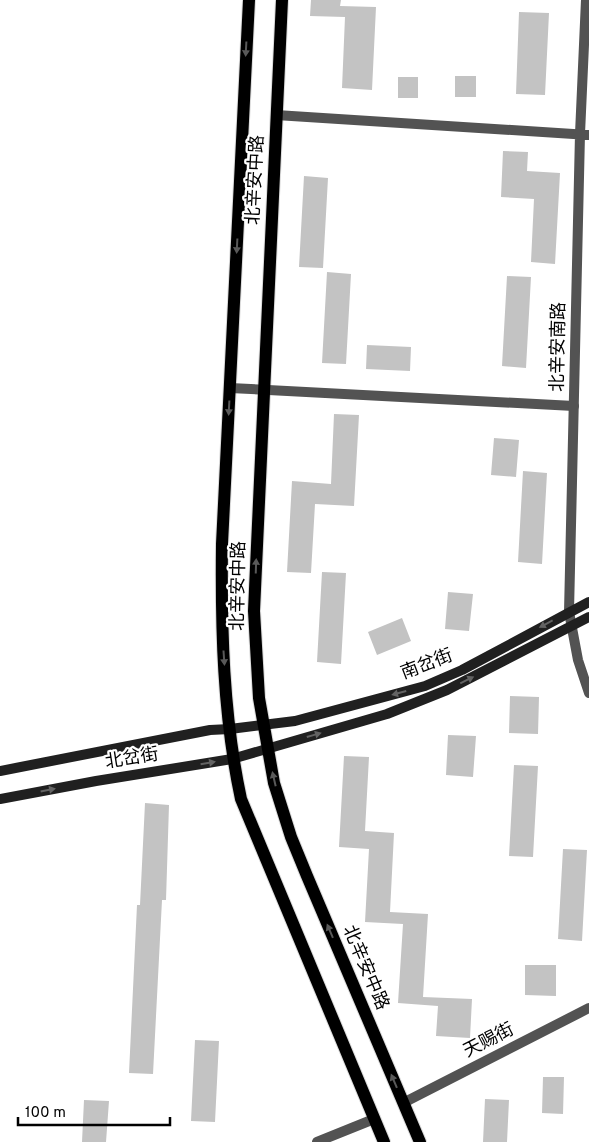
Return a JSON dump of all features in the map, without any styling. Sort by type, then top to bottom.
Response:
[{"type":"main road","name":"北辛安中路","points":[[249,0],[222,544],[222,621],[232,759],[241,799],[384,1142]]},
{"type":"main road","name":"北辛安中路","points":[[282,0],[254,611],[259,698],[274,783],[294,845],[420,1142]]},
{"type":"main road","name":"南岔街","points":[[264,724],[295,721],[425,686],[462,670],[589,602]]},
{"type":"main road","name":"南岔街","points":[[268,748],[396,711],[446,690],[589,617]]},
{"type":"main road","name":"北岔街","points":[[0,770],[93,754],[210,730],[264,724]]},
{"type":"main road","name":"北岔街","points":[[0,799],[232,759],[268,748]]},
{"type":"street","name":"北辛安南路","points":[[586,0],[585,135],[574,406],[569,612],[570,626],[578,660],[589,693]]},
{"type":"street","points":[[276,115],[585,135]]},
{"type":"street","points":[[230,388],[574,406]]},
{"type":"street","name":"天赐街","points":[[403,1103],[589,1008]]},
{"type":"street","points":[[317,1142],[374,1118]]},
{"type":"building","points":[[311,0],[341,0],[340,6],[376,7],[372,90],[342,88],[345,17],[310,16]]},
{"type":"building","points":[[519,12],[549,13],[545,95],[516,94]]},
{"type":"building","points":[[455,76],[476,76],[476,97],[455,97]]},
{"type":"building","points":[[398,77],[418,77],[418,98],[398,98]]},
{"type":"building","points":[[503,151],[528,152],[527,171],[560,173],[555,264],[531,262],[534,199],[501,197]]},
{"type":"building","points":[[304,176],[328,178],[323,268],[299,267]]},
{"type":"building","points":[[327,272],[351,274],[346,364],[322,363]]},
{"type":"building","points":[[507,276],[531,277],[526,368],[502,366]]},
{"type":"building","points":[[367,345],[411,347],[410,371],[366,369]]},
{"type":"building","points":[[334,414],[359,415],[354,506],[315,504],[311,573],[287,572],[292,481],[331,484]]},
{"type":"building","points":[[494,438],[519,440],[516,477],[491,475]]},
{"type":"building","points":[[523,471],[547,473],[542,564],[518,562]]},
{"type":"building","points":[[322,572],[346,573],[341,664],[317,662]]},
{"type":"building","points":[[448,592],[473,594],[469,631],[445,629]]},
{"type":"building","points":[[402,618],[411,641],[377,655],[368,632]]},
{"type":"building","points":[[510,696],[539,697],[538,734],[509,733]]},
{"type":"building","points":[[448,735],[476,736],[473,777],[446,775]]},
{"type":"building","points":[[344,756],[369,757],[365,831],[394,833],[390,912],[428,914],[423,997],[472,999],[470,1038],[436,1036],[438,1006],[398,1003],[403,924],[365,922],[369,849],[339,847]]},
{"type":"building","points":[[514,765],[538,766],[533,857],[509,856]]},
{"type":"building","points":[[145,803],[169,805],[166,900],[162,900],[153,1074],[129,1073],[137,905],[140,905]]},
{"type":"building","points":[[563,849],[587,850],[582,941],[558,939]]},
{"type":"building","points":[[525,965],[556,965],[556,996],[525,995]]},
{"type":"building","points":[[195,1040],[219,1041],[215,1122],[191,1121]]},
{"type":"building","points":[[543,1077],[564,1077],[563,1114],[542,1113]]},
{"type":"building","points":[[485,1099],[509,1100],[507,1142],[483,1142]]},
{"type":"building","points":[[84,1100],[109,1101],[106,1142],[82,1142]]}]
